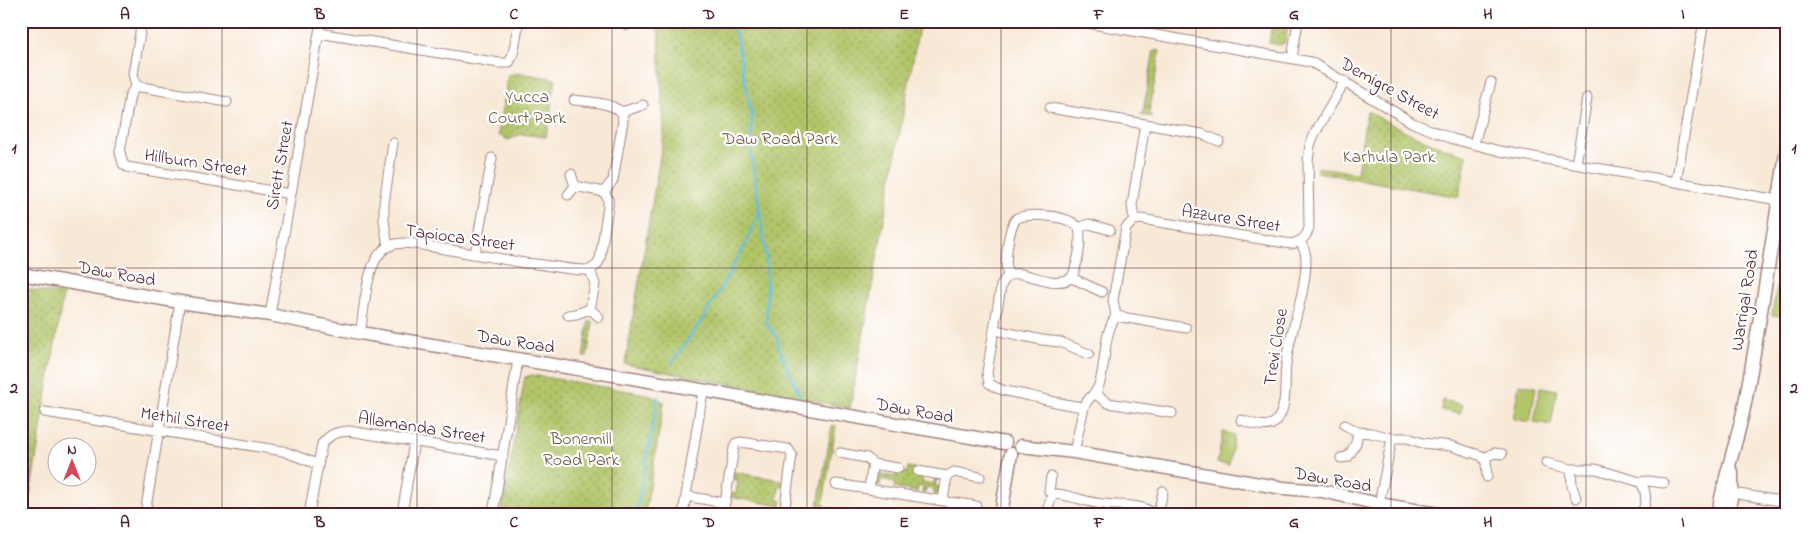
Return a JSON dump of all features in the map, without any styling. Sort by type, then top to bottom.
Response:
[{"type":"street","name":"Hillburn Street","points":[[142,21],[133,74],[136,86],[130,95],[120,152],[123,164],[127,167],[291,194]]},
{"type":"street","name":"Sirett Street","points":[[270,315],[321,21]]},
{"type":"street","points":[[319,33],[498,63],[509,63],[513,54],[519,21]]},
{"type":"street","name":"Demigre Street","points":[[1075,21],[1311,62],[1413,122],[1454,139],[1500,151],[1778,200]]},
{"type":"street","points":[[1292,58],[1298,21]]},
{"type":"street","points":[[1676,182],[1704,21]]},
{"type":"street","name":"Azzure Street","points":[[1134,220],[1141,219],[1291,244],[1300,242],[1307,236],[1309,228],[1308,161],[1310,145],[1345,81]]},
{"type":"street","points":[[1474,144],[1491,82]]},
{"type":"street","points":[[136,86],[227,102]]},
{"type":"street","points":[[1576,164],[1587,98]]},
{"type":"street","points":[[574,100],[606,104],[622,112],[643,105]]},
{"type":"street","points":[[1050,108],[1202,134],[1219,141]]},
{"type":"street","points":[[604,192],[613,180],[623,121],[622,112]]},
{"type":"street","points":[[1074,452],[1085,403],[1099,384],[1109,326],[1116,316],[1113,300],[1126,228],[1134,220],[1132,205],[1145,124]]},
{"type":"street","points":[[388,247],[384,221],[384,203],[392,143]]},
{"type":"street","name":"Warrigal Road","points":[[1728,514],[1727,492],[1732,457],[1744,404],[1787,148]]},
{"type":"street","points":[[475,254],[492,158]]},
{"type":"street","points":[[571,174],[575,186]]},
{"type":"street","points":[[575,186],[604,192],[608,199],[600,259],[597,265],[590,270],[595,284],[590,309]]},
{"type":"street","points":[[568,194],[575,186]]},
{"type":"street","points":[[1072,278],[1077,258],[1079,228],[1072,221],[1060,218],[1026,216],[1017,218],[1012,226],[1005,264],[1008,276],[1002,286],[987,379],[992,386],[1002,390],[1084,408]]},
{"type":"street","points":[[1079,228],[1089,224],[1110,230]]},
{"type":"street","name":"Trevi Close","points":[[1241,420],[1261,425],[1271,425],[1276,422],[1280,414],[1284,401],[1290,335],[1302,287],[1306,260],[1305,250],[1300,242]]},
{"type":"street","name":"Tapioca Street","points":[[360,333],[374,262],[380,253],[388,247],[401,243],[580,271],[590,270]]},
{"type":"street","name":"Daw Road","points":[[21,274],[180,302],[270,315],[360,333],[702,391],[1008,448],[1018,452],[1022,446],[1074,452],[1283,488],[1328,492],[1378,504],[1438,514]]},
{"type":"street","points":[[1008,276],[1017,274],[1058,283],[1072,278],[1102,292]]},
{"type":"street","points":[[145,514],[180,302]]},
{"type":"street","points":[[568,315],[590,309]]},
{"type":"street","points":[[590,309],[599,317]]},
{"type":"street","points":[[1116,316],[1186,328]]},
{"type":"street","points":[[995,330],[1060,342],[1089,354]]},
{"type":"street","points":[[493,514],[518,360]]},
{"type":"street","points":[[683,514],[702,391]]},
{"type":"street","points":[[1094,393],[1108,403],[1172,413]]},
{"type":"street","name":"Methil Street","points":[[45,412],[283,451],[318,464]]},
{"type":"street","points":[[1346,425],[1358,432],[1392,438],[1408,438],[1451,446],[1482,456],[1486,462],[1487,477]]},
{"type":"street","name":"Allamanda Street","points":[[309,514],[322,444],[328,436],[336,432],[349,431],[503,456]]},
{"type":"street","points":[[1341,458],[1348,457],[1352,452],[1358,432]]},
{"type":"street","points":[[1378,504],[1392,438]]},
{"type":"street","points":[[402,514],[414,442]]},
{"type":"street","points":[[723,514],[734,448],[736,443],[740,442],[788,449],[792,455],[784,514]]},
{"type":"street","points":[[1001,514],[1008,448]]},
{"type":"street","points":[[840,453],[867,458],[873,464],[898,468]]},
{"type":"street","points":[[1484,458],[1494,454],[1502,454]]},
{"type":"street","points":[[1546,463],[1570,469],[1596,469],[1640,482],[1664,483]]},
{"type":"street","points":[[869,488],[873,464]]},
{"type":"street","points":[[1570,469],[1576,498]]},
{"type":"street","points":[[918,471],[947,476],[954,472],[980,477]]},
{"type":"street","points":[[943,500],[947,476]]},
{"type":"street","points":[[1051,477],[1050,491],[1053,496]]},
{"type":"street","points":[[1640,482],[1644,488],[1646,499],[1642,514]]},
{"type":"street","points":[[836,484],[976,506]]},
{"type":"street","points":[[1158,514],[1163,492]]},
{"type":"street","points":[[1727,492],[1787,502]]},
{"type":"street","name":"Warrigal Road","points":[[1718,514],[1727,492]]},
{"type":"street","points":[[1046,514],[1051,498],[1056,494],[1100,504],[1142,508],[1151,511],[1153,514]]},
{"type":"street","points":[[686,496],[725,503]]},
{"type":"green space","name":"Daw Road Park","points":[[658,21],[920,21],[850,408],[625,364],[664,133]]},
{"type":"green space","points":[[1272,21],[1289,21],[1285,42],[1281,45],[1269,43]]},
{"type":"green space","points":[[1154,50],[1160,51],[1149,113],[1152,117],[1140,115],[1143,112]]},
{"type":"green space","name":"Yucca Court Park","points":[[520,73],[556,79],[546,137],[521,134],[509,140],[498,135],[508,75]]},
{"type":"green space","name":"Karhula Park","points":[[1367,111],[1428,142],[1467,155],[1459,197],[1317,172],[1317,167],[1357,173]]},
{"type":"green space","points":[[1784,242],[1787,242],[1787,317],[1772,315]]},
{"type":"green space","points":[[21,288],[63,295],[27,514],[21,514]]},
{"type":"green space","points":[[589,321],[593,322],[587,357],[583,357]]},
{"type":"green space","name":"Bonemill Road Park","points":[[532,375],[646,394],[664,402],[645,514],[501,514],[525,377]]},
{"type":"green space","points":[[1519,384],[1536,387],[1530,422],[1513,419]]},
{"type":"green space","points":[[1540,387],[1557,390],[1551,425],[1534,422]]},
{"type":"green space","points":[[1443,400],[1463,405],[1460,414],[1441,410]]},
{"type":"green space","points":[[832,425],[836,426],[823,503],[826,507],[862,514],[832,514],[817,511]]},
{"type":"green space","points":[[1223,432],[1234,435],[1229,465],[1217,463]]},
{"type":"green space","points":[[908,467],[914,468],[913,475],[922,476],[922,482],[934,484],[935,478],[943,479],[936,480],[935,486],[941,487],[940,494],[934,494],[934,488],[926,487],[925,493],[922,493],[923,487],[918,486],[917,492],[894,488],[895,482],[881,479],[880,486],[874,485],[877,468],[882,469],[881,475],[896,477],[897,471],[907,473]]},
{"type":"green space","points":[[734,472],[785,481],[785,486],[780,485],[777,499],[782,501],[781,506],[730,497],[731,493],[736,494],[738,481],[733,479]]},
{"type":"waterway","points":[[733,21],[752,117],[751,151],[766,255],[766,323],[776,335],[780,351],[799,394]]},
{"type":"waterway","points":[[672,362],[704,317],[746,243],[759,210]]},
{"type":"waterway","points":[[636,514],[658,397]]}]
